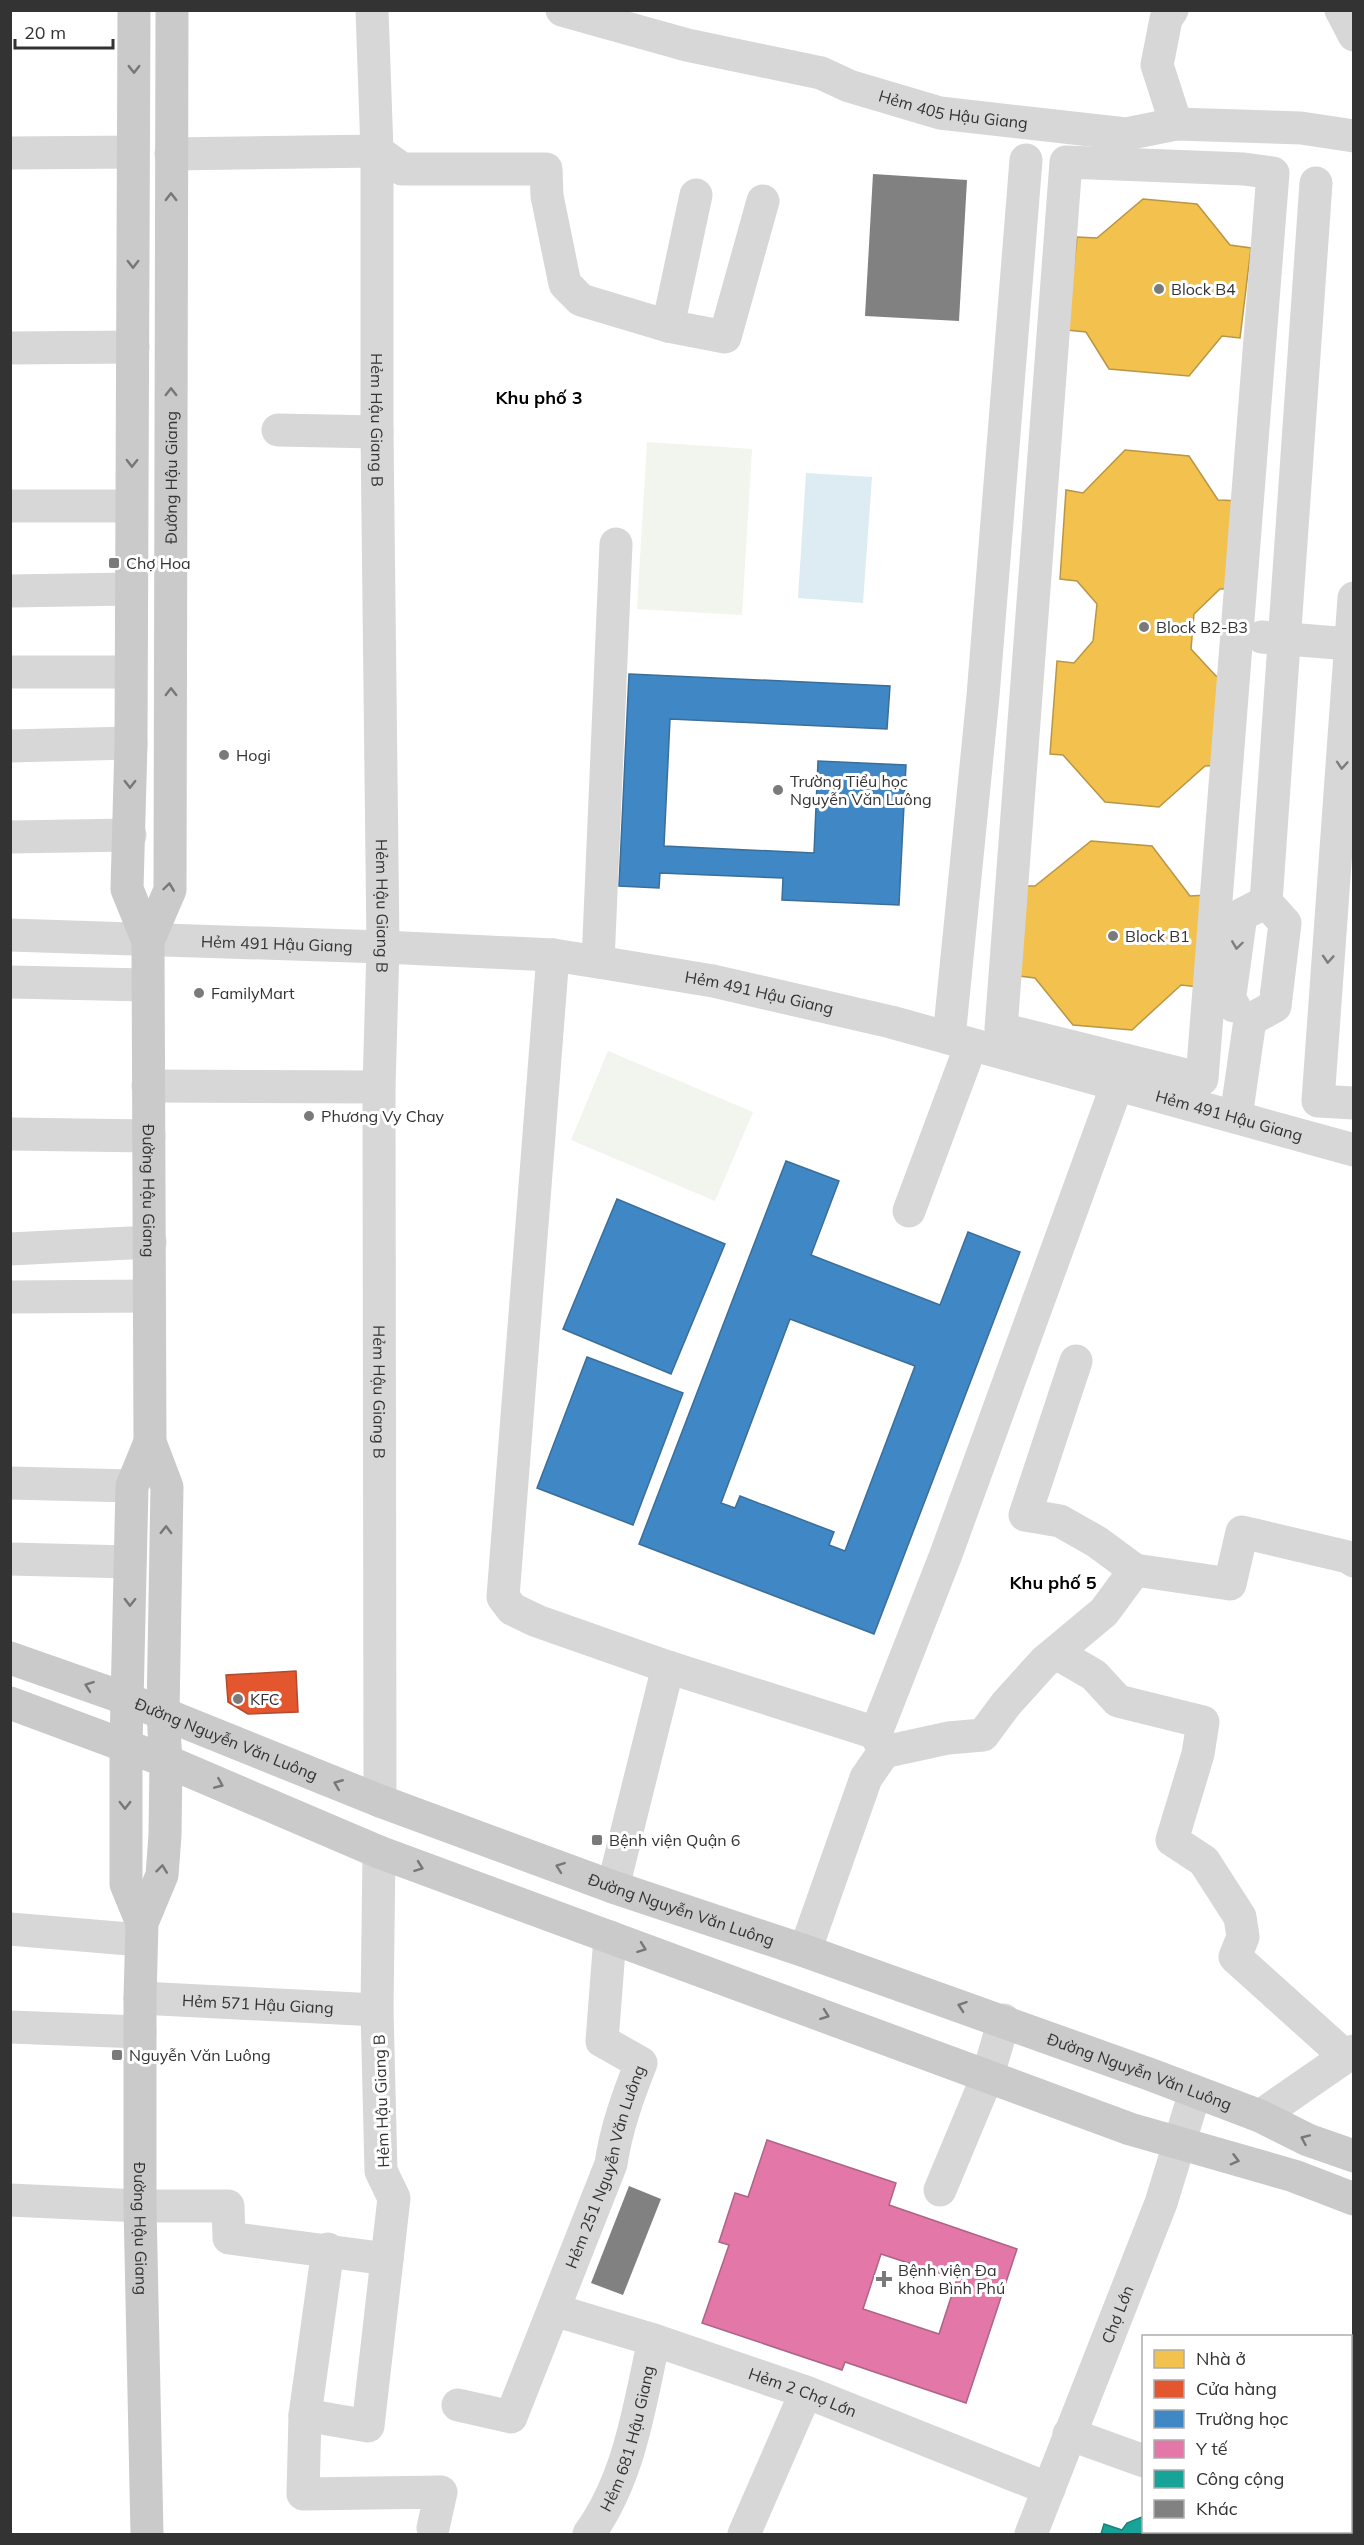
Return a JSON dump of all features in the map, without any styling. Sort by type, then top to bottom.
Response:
[{"type":"main road","name":"Đường Hậu Giang","points":[[134,10],[131,743],[128,889],[148,941]]},
{"type":"main road","name":"Đường Hậu Giang","points":[[141,1932],[162,1875],[166,1761],[163,1714],[167,1487],[150,1442],[147,985],[148,941],[170,890],[172,10]]},
{"type":"main road","name":"Đường Hậu Giang","points":[[147,2535],[140,2206],[141,1932],[126,1884],[126,1746],[132,1486],[150,1442]]},
{"type":"main road","name":"Đường Nguyễn Văn Luông","points":[[10,1658],[127,1700],[380,1801],[613,1887],[1004,2020],[1260,2116],[1308,2140],[1353,2156]]},
{"type":"main road","points":[[10,1703],[166,1761],[379,1852],[1130,2129],[1179,2145],[1294,2176],[1353,2199]]},
{"type":"street","name":"Hẻm Hậu Giang B","points":[[372,10],[377,151],[377,432],[383,947],[379,1087],[380,1801]]},
{"type":"street","name":"Hẻm 405 Hậu Giang","points":[[562,10],[687,45],[821,73],[849,86],[940,114],[1126,134],[1176,124],[1301,128],[1353,136]]},
{"type":"street","points":[[1341,10],[1353,35]]},
{"type":"street","points":[[1162,13],[1157,65],[1176,124]]},
{"type":"street","points":[[171,154],[377,151],[402,169],[546,169],[547,196],[565,284],[581,300],[668,326],[724,337],[763,201]]},
{"type":"street","points":[[10,153],[133,152]]},
{"type":"street","points":[[909,1211],[960,1041],[983,696],[1026,160]]},
{"type":"street","points":[[1066,162],[1244,169],[1273,173],[1202,1079],[1001,1029],[1038,526],[1066,162]]},
{"type":"street","points":[[1250,1020],[1275,1006],[1285,922],[1266,902],[1316,183]]},
{"type":"street","points":[[668,326],[696,195]]},
{"type":"street","points":[[10,348],[133,347]]},
{"type":"street","points":[[278,430],[377,432]]},
{"type":"street","points":[[10,506],[132,506]]},
{"type":"street","points":[[997,522],[1038,526]]},
{"type":"street","points":[[598,962],[616,544]]},
{"type":"street","points":[[10,591],[132,590]]},
{"type":"street","points":[[1353,598],[1318,1101],[1353,1103]]},
{"type":"street","points":[[1237,635],[1350,644]]},
{"type":"street","points":[[10,672],[131,672]]},
{"type":"street","points":[[983,696],[1026,700]]},
{"type":"street","points":[[10,746],[131,743]]},
{"type":"street","points":[[10,837],[130,836]]},
{"type":"street","points":[[1250,1020],[1229,1002],[1241,915],[1266,902]]},
{"type":"street","name":"Hẻm 491 Hậu Giang","points":[[10,935],[383,947],[553,955],[598,962],[713,981],[891,1022],[1353,1150]]},
{"type":"street","points":[[553,955],[503,1597],[512,1609],[537,1621],[880,1743],[983,1735],[1006,1704],[1044,1662],[1104,1612],[1135,1570]]},
{"type":"street","points":[[10,982],[147,985]]},
{"type":"street","points":[[1236,1118],[1250,1020]]},
{"type":"street","points":[[805,1951],[945,1557],[1117,1085]]},
{"type":"street","points":[[148,1086],[379,1087]]},
{"type":"street","points":[[10,1134],[149,1136]]},
{"type":"street","points":[[10,1249],[150,1242]]},
{"type":"street","points":[[10,1297],[148,1296]]},
{"type":"street","points":[[1076,1361],[1025,1515],[1060,1521],[1097,1542],[1135,1570],[1230,1584],[1242,1532],[1348,1557],[1353,1561]]},
{"type":"street","points":[[10,1483],[132,1486]]},
{"type":"street","points":[[10,1559],[130,1562]]},
{"type":"street","points":[[1056,1653],[1094,1675],[1118,1701],[1203,1722],[1197,1754],[1172,1840],[1204,1861],[1240,1917],[1243,1937],[1235,1957],[1349,2054],[1260,2116]]},
{"type":"street","points":[[613,1887],[668,1667]]},
{"type":"street","name":"Hẻm Hậu Giang B","points":[[306,2415],[368,2426],[394,2198],[381,2171],[377,2010],[379,1852]]},
{"type":"street","points":[[10,1929],[141,1932]]},
{"type":"street","name":"Hẻm 251 Nguyễn Văn Luông","points":[[554,2310],[611,2164],[624,2107],[641,2063],[602,2041],[610,1936]]},
{"type":"street","name":"Hẻm 571 Hậu Giang","points":[[140,1998],[377,2010]]},
{"type":"street","points":[[940,2190],[988,2075],[1004,2020]]},
{"type":"street","points":[[10,2026],[140,2032]]},
{"type":"street","name":"Chợ Lớn","points":[[1031,2535],[1161,2203],[1195,2092]]},
{"type":"street","points":[[10,2200],[140,2206],[228,2206],[229,2238],[328,2249],[387,2259]]},
{"type":"street","points":[[328,2249],[306,2415],[303,2494],[441,2492],[433,2528]]},
{"type":"street","points":[[458,2405],[511,2417],[554,2310]]},
{"type":"street","name":"Hẻm 2 Chợ Lớn","points":[[554,2310],[654,2340],[806,2392],[1048,2489]]},
{"type":"street","name":"Hẻm 681 Hậu Giang","points":[[589,2535],[605,2512],[629,2453],[654,2340]]},
{"type":"street","points":[[744,2535],[806,2392]]},
{"type":"street","points":[[1069,2434],[1142,2461]]},
{"type":"shaded area","points":[[647,442],[752,449],[742,615],[637,609]]},
{"type":"shaded area","points":[[806,473],[872,477],[863,603],[798,598]]},
{"type":"shaded area","points":[[608,1051],[753,1112],[715,1201],[571,1140]]},
{"type":"building: Nhà ở","name":"Block B4","points":[[1143,199],[1197,204],[1230,245],[1251,248],[1240,338],[1222,336],[1189,376],[1109,369],[1086,332],[1067,330],[1077,237],[1097,238]]},
{"type":"building: Nhà ở","name":"Block B2-B3","points":[[1125,450],[1189,456],[1218,500],[1242,501],[1237,589],[1220,589],[1194,614],[1191,649],[1216,676],[1231,678],[1221,765],[1205,766],[1159,807],[1105,802],[1063,755],[1050,754],[1057,661],[1074,663],[1093,641],[1097,604],[1077,581],[1060,579],[1066,490],[1083,493]]},
{"type":"building: Nhà ở","name":"Block B1","points":[[1091,841],[1152,846],[1190,896],[1207,895],[1198,987],[1181,985],[1132,1030],[1073,1025],[1035,978],[1019,976],[1025,886],[1035,886]]},
{"type":"building: Cửa hàng","points":[[296,1671],[298,1712],[248,1714],[228,1702],[226,1675]]},
{"type":"building: Trường học","points":[[629,674],[890,686],[887,729],[670,719],[664,846],[814,853],[818,761],[906,765],[899,905],[782,900],[783,878],[660,873],[659,888],[619,886]]},
{"type":"building: Trường học","points":[[786,1161],[839,1181],[811,1255],[940,1305],[968,1232],[1020,1252],[874,1634],[639,1544]],"holes":[[[790,1319],[915,1366],[845,1551],[829,1545],[834,1532],[740,1496],[735,1508],[721,1503]]]},
{"type":"building: Trường học","points":[[617,1199],[725,1244],[671,1374],[563,1329]]},
{"type":"building: Trường học","points":[[587,1357],[683,1393],[633,1525],[537,1488]]},
{"type":"building: Y tế","points":[[767,2140],[896,2183],[889,2205],[1017,2249],[966,2403],[845,2362],[842,2370],[702,2323],[729,2245],[719,2242],[735,2193],[748,2197]],"holes":[[[881,2254],[957,2279],[939,2334],[863,2309]]]},
{"type":"building: Công cộng","points":[[1142,2517],[1142,2533],[1169,2534],[1101,2534],[1104,2524],[1122,2530],[1127,2523]]},
{"type":"building: Khác","points":[[873,174],[967,180],[959,321],[865,316]]},
{"type":"building: Khác","points":[[629,2186],[661,2199],[623,2295],[591,2283]]},
{"type":"place","name":"Block B4","points":[[1159,289]]},
{"type":"place","name":"Chợ Hoa","points":[[114,563]]},
{"type":"place","name":"Block B2-B3","points":[[1144,627]]},
{"type":"place","name":"Hogi","points":[[224,755]]},
{"type":"place","name":"Trường Tiểu học Nguyễn Văn Luông","points":[[778,790]]},
{"type":"place","name":"Block B1","points":[[1113,936]]},
{"type":"place","name":"FamilyMart","points":[[199,993]]},
{"type":"place","name":"Phương Vy Chay","points":[[309,1116]]},
{"type":"place","name":"KFC","points":[[238,1699]]},
{"type":"place","name":"Bệnh viện Quận 6","points":[[597,1840]]},
{"type":"place","name":"Nguyễn Văn Luông","points":[[117,2055]]},
{"type":"place","name":"Bệnh viện Đa khoa Bình Phú","points":[[884,2279]]},
{"type":"district","name":"Khu phố 3","points":[[539,398]]},
{"type":"district","name":"Khu phố 5","points":[[1053,1583]]}]
